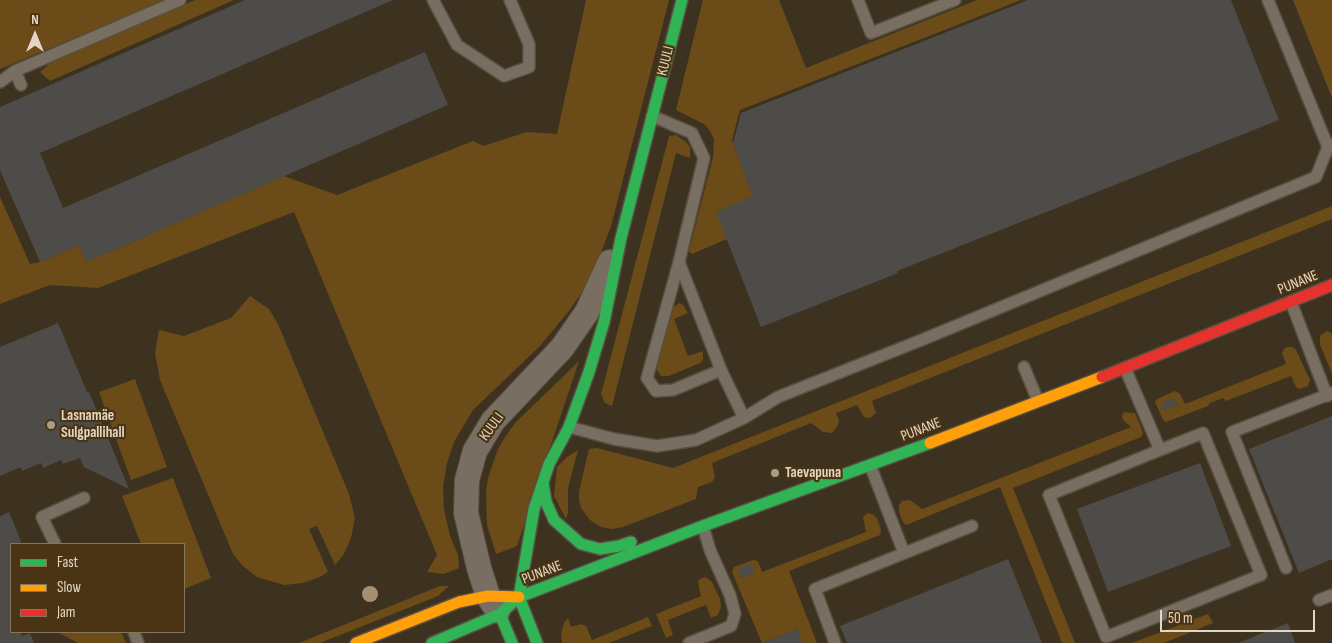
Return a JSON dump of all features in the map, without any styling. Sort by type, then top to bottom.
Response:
[{"type":"street","name":"KUULI","points":[[519,598],[534,509],[549,464],[569,426],[589,372],[604,322],[621,238],[682,0]]},
{"type":"street","name":"KUULI","points":[[512,643],[494,605],[466,513],[467,480],[475,451],[493,421],[562,348],[587,312],[621,238]]},
{"type":"street","name":"PUNANE","points":[[432,643],[494,605],[519,598],[703,526],[870,466],[1125,368],[1332,285]]},
{"type":"street","points":[[543,483],[546,502],[554,520],[581,544],[600,548],[619,546],[641,539],[703,526]]},
{"type":"street","name":"PUNANE","points":[[356,643],[459,602],[494,605],[519,598]]},
{"type":"street","points":[[519,598],[537,643]]},
{"type":"lane","points":[[0,82],[15,71],[180,0]]},
{"type":"lane","points":[[433,0],[457,46],[504,76],[529,67],[529,44],[510,0]]},
{"type":"lane","points":[[858,0],[871,33],[955,0]]},
{"type":"lane","points":[[569,426],[614,439],[657,446],[696,440],[744,418],[778,397],[1316,177],[1330,146],[1268,0]]},
{"type":"lane","points":[[15,71],[21,85]]},
{"type":"lane","points":[[652,116],[692,133],[704,158],[679,262],[647,378],[656,391],[673,390],[721,370]]},
{"type":"lane","points":[[679,262],[721,370],[744,418]]},
{"type":"lane","points":[[1286,568],[1232,432],[1329,394],[1290,302]]},
{"type":"lane","points":[[1024,367],[1038,401]]},
{"type":"lane","points":[[1125,368],[1160,450]]},
{"type":"lane","points":[[1203,433],[1261,575],[1106,637],[1048,496],[1160,450],[1203,433]]},
{"type":"lane","points":[[870,466],[904,553]]},
{"type":"lane","points":[[55,543],[42,517],[84,498]]},
{"type":"lane","points":[[689,643],[731,626],[735,614],[730,595],[710,550],[703,526]]},
{"type":"lane","points":[[835,643],[815,589],[972,526]]},
{"type":"lane","points":[[1319,600],[1332,595]]},
{"type":"shaded area","points":[[0,0],[165,0],[0,69]]},
{"type":"shaded area","points":[[195,0],[234,0],[50,81],[40,72],[53,61]]},
{"type":"shaded area","points":[[586,0],[669,0],[611,226],[586,286],[569,311],[539,347],[473,410],[454,442],[447,463],[443,487],[444,509],[450,536],[458,555],[459,568],[444,574],[427,572],[437,555],[294,212],[98,288],[50,285],[0,304],[0,197],[30,264],[40,262],[79,245],[86,262],[284,176],[337,195],[473,141],[483,146],[527,132],[557,134]]},
{"type":"shaded area","points":[[703,0],[779,0],[806,68],[977,0],[1021,0],[740,110],[732,140],[753,196],[727,239],[692,254],[689,251],[713,157],[714,139],[704,124],[676,110]]},
{"type":"shaded area","points":[[1293,0],[1332,0],[1332,98]]},
{"type":"shaded area","points":[[676,135],[690,147],[690,158],[676,153],[612,406],[605,403],[601,394],[669,136]]},
{"type":"shaded area","points":[[1332,206],[1332,219],[872,401],[876,413],[870,418],[864,417],[857,405],[836,413],[839,421],[832,433],[823,432],[811,423],[712,463],[715,478],[712,482],[698,487],[696,499],[623,527],[611,529],[601,527],[590,520],[581,508],[579,491],[589,449],[597,448],[673,468]]},
{"type":"shaded area","points":[[250,296],[269,309],[278,324],[349,494],[355,518],[351,538],[344,554],[335,565],[317,526],[309,529],[328,572],[303,583],[284,585],[257,577],[242,565],[233,554],[160,380],[155,353],[159,330],[184,336],[231,318]]},
{"type":"shaded area","points":[[679,303],[683,305],[688,313],[674,319],[688,356],[703,351],[703,360],[669,376],[661,376],[657,370],[657,363],[671,309]]},
{"type":"shaded area","points":[[1327,331],[1332,335],[1332,373],[1320,345],[1320,336]]},
{"type":"shaded area","points":[[1287,347],[1292,347],[1296,350],[1310,380],[1308,386],[1300,389],[1296,387],[1291,376],[1226,401],[1223,398],[1210,403],[1208,406],[1166,422],[1163,420],[1155,402],[1157,399],[1175,391],[1180,394],[1185,404],[1286,364],[1282,353]]},
{"type":"shaded area","points":[[579,361],[517,546],[496,554],[487,525],[486,492],[488,478],[498,449],[516,422]]},
{"type":"shaded area","points":[[135,379],[167,467],[131,480],[99,392]]},
{"type":"shaded area","points":[[1124,412],[1135,413],[1143,433],[1141,437],[1013,488],[1075,643],[1062,643],[1000,487],[906,525],[903,522],[899,512],[899,505],[902,501],[910,500],[922,509],[1131,427],[1123,420]]},
{"type":"shaded area","points":[[578,450],[568,488],[568,513],[566,519],[554,496],[557,467]]},
{"type":"shaded area","points":[[173,478],[211,578],[185,589],[185,543],[141,543],[122,496]]},
{"type":"shaded area","points":[[867,513],[877,518],[881,530],[880,535],[789,571],[817,643],[802,643],[797,629],[762,643],[732,572],[734,567],[753,560],[758,561],[762,572],[866,532],[863,517]]},
{"type":"shaded area","points":[[706,577],[712,582],[720,599],[721,607],[718,615],[711,618],[706,605],[668,620],[673,635],[666,638],[656,614],[701,596],[698,582]]},
{"type":"shaded area","points":[[440,586],[449,586],[438,596],[320,643],[299,643]]},
{"type":"shaded area","points":[[1208,614],[1213,623],[1164,643],[1132,643]]},
{"type":"shaded area","points":[[648,617],[652,626],[609,643],[562,643],[561,634],[564,623],[568,618],[571,627],[581,624],[586,626],[592,640]]},
{"type":"shaded area","points":[[59,633],[121,633],[126,643],[78,643]]},
{"type":"building","points":[[245,0],[393,0],[40,153],[63,208],[425,52],[448,105],[86,262],[79,245],[40,262],[0,170],[0,107]]},
{"type":"building","points":[[1028,0],[1231,0],[1279,120],[897,271],[898,273],[761,327],[716,212],[753,196],[733,143],[741,113]]},
{"type":"building","name":"Lasnamäe Sulgpallihall","points":[[58,323],[129,489],[84,467],[80,458],[63,464],[61,460],[43,468],[41,463],[22,471],[21,467],[0,476],[0,347]]},
{"type":"building","points":[[1175,398],[1178,405],[1164,410],[1161,403]]},
{"type":"building","points":[[1332,416],[1332,559],[1299,573],[1249,449]]},
{"type":"building","points":[[1200,463],[1231,546],[1108,592],[1077,509]]},
{"type":"building","points":[[9,512],[22,543],[10,543],[10,633],[20,633],[22,636],[30,633],[34,643],[0,643],[0,516]]},
{"type":"building","points":[[1008,559],[1042,643],[847,643],[840,626]]},
{"type":"building","points":[[751,563],[755,573],[741,578],[737,569]]},
{"type":"building","points":[[1288,623],[1295,643],[1238,643]]},
{"type":"building","points":[[797,629],[802,643],[762,643]]},
{"type":"traffic: fast","points":[[537,643],[519,597],[534,509],[549,464],[569,427],[589,372],[604,322],[621,238],[682,0]]},
{"type":"traffic: fast","points":[[432,643],[500,614],[519,597],[703,526],[930,443]]},
{"type":"traffic: fast","points":[[543,483],[546,502],[554,520],[581,544],[600,549],[631,542]]},
{"type":"traffic: fast","points":[[500,614],[512,643]]},
{"type":"traffic: slow","points":[[930,443],[1102,377]]},
{"type":"traffic: slow","points":[[356,643],[459,602],[488,596],[519,597]]},
{"type":"traffic: jam","points":[[1102,377],[1332,285]]},
{"type":"place","name":"Lasnamäe Sulgpallihall","points":[[51,425]]},
{"type":"place","name":"Taevapuna","points":[[775,473]]}]
